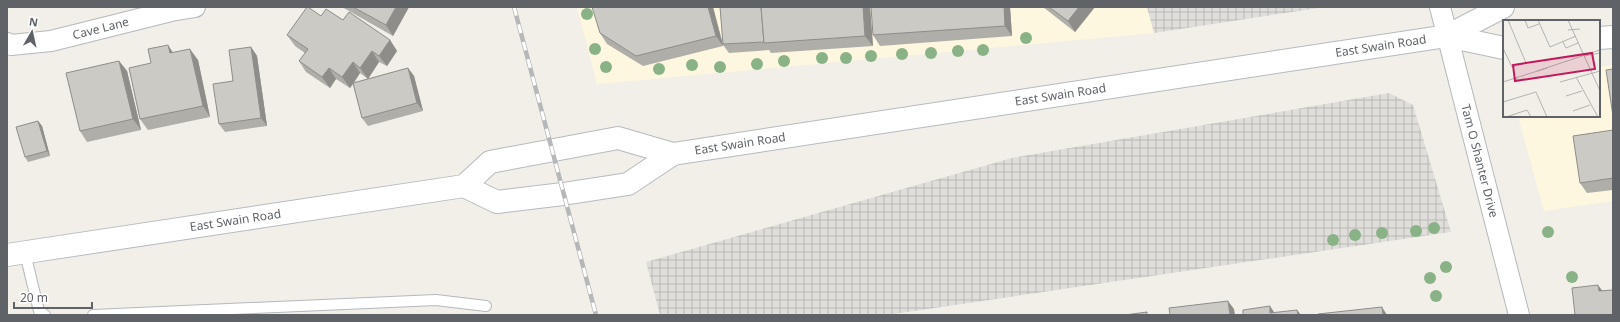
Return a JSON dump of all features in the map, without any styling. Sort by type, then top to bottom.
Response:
[{"type":"main road","name":"East Swain Road","points":[[16,254],[464,186],[490,162],[618,138],[673,154],[1447,36],[1502,7]]},
{"type":"main road","name":"East Swain Road","points":[[1447,36],[1503,48]]},
{"type":"main road","points":[[1600,38],[1613,37]]},
{"type":"main road","name":"East Swain Road","points":[[464,186],[497,202],[570,193],[628,184],[673,154]]},
{"type":"street","name":"Cave Lane","points":[[7,43],[51,41],[171,11],[195,7]]},
{"type":"street","name":"Tam O Shanter Drive","points":[[1440,7],[1519,315]]},
{"type":"lane","points":[[16,254],[39,311],[45,315]]},
{"type":"lane","points":[[93,315],[436,300],[486,306]]},
{"type":"shaded area","points":[[577,7],[1147,7],[1154,33],[597,84]]},
{"type":"shaded area","points":[[1147,7],[1325,7],[1154,33]]},
{"type":"shaded area","points":[[1613,65],[1613,201],[1544,211],[1518,117],[1600,117],[1600,67]]},
{"type":"shaded area","points":[[1389,93],[1413,105],[1451,232],[887,315],[660,315],[646,262],[1012,158]]},
{"type":"building","points":[[307,7],[321,16],[326,9],[343,20],[349,12],[390,40],[379,56],[372,51],[360,68],[353,62],[342,77],[329,68],[322,77],[299,61],[308,49],[287,35]]},
{"type":"building","points":[[353,7],[396,7],[386,25]]},
{"type":"building","points":[[592,7],[708,7],[716,36],[636,56],[600,33]]},
{"type":"building","points":[[720,7],[761,7],[764,42],[723,44]]},
{"type":"building","points":[[761,7],[863,7],[865,36],[764,43]]},
{"type":"building","points":[[871,7],[1004,7],[1005,26],[873,35]]},
{"type":"building","points":[[1049,7],[1079,7],[1068,21]]},
{"type":"building","points":[[168,45],[170,53],[190,49],[203,106],[140,119],[129,68],[151,63],[148,49]]},
{"type":"building","points":[[251,47],[261,118],[219,124],[213,84],[233,81],[229,50]]},
{"type":"building","points":[[119,61],[133,119],[80,131],[66,73]]},
{"type":"building","points":[[408,68],[417,103],[362,118],[353,83]]},
{"type":"building","points":[[1613,69],[1613,116],[1606,70]]},
{"type":"building","points":[[38,121],[47,151],[25,157],[16,127]]},
{"type":"building","points":[[1613,130],[1613,178],[1580,183],[1573,136]]},
{"type":"building","points":[[1598,285],[1599,291],[1613,290],[1613,315],[1575,315],[1572,288]]},
{"type":"building","points":[[1228,301],[1230,315],[1170,315],[1169,308]]},
{"type":"building","points":[[1270,306],[1270,313],[1297,310],[1298,315],[1243,315],[1243,310]]},
{"type":"building","points":[[1382,307],[1383,315],[1318,315],[1318,314]]},
{"type":"building","points":[[1147,312],[1147,315],[1125,315]]},
{"type":"railway","points":[[514,7],[596,315]]}]
